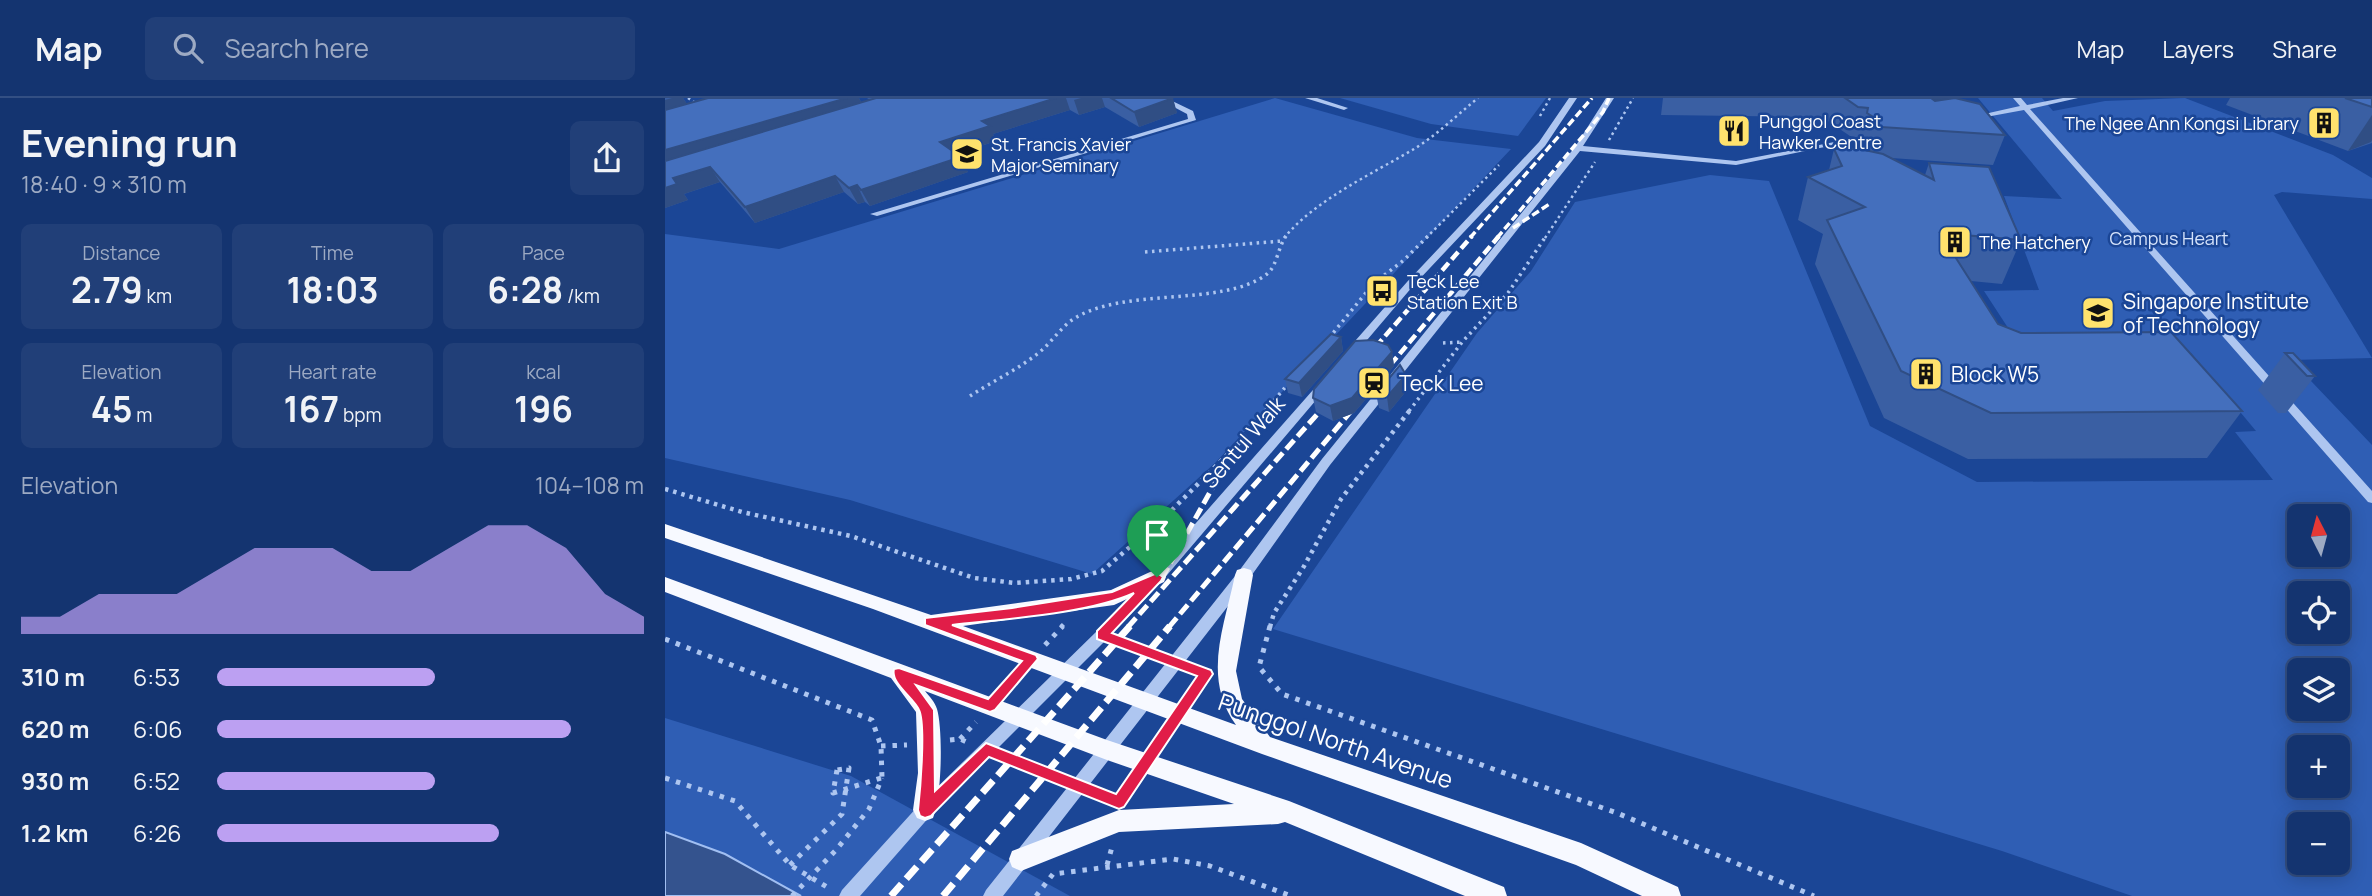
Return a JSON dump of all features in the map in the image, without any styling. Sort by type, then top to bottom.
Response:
[{"type":"main road","name":"Punggol North Avenue","points":[[665,531],[929,622],[1262,744],[1581,855],[1669,896]]},
{"type":"main road","points":[[1244,575],[1226,671],[1231,702],[1262,744]]},
{"type":"main road","points":[[929,622],[1012,613],[1114,597],[1157,577]]},
{"type":"main road","points":[[665,584],[1145,764],[1289,812],[1495,896]]},
{"type":"main road","points":[[899,673],[927,710],[929,773],[925,810]]},
{"type":"main road","points":[[1021,859],[1119,821],[1289,812]]},
{"type":"street","points":[[874,214],[1192,120],[1190,113],[1161,98]]},
{"type":"street","points":[[1309,98],[1344,108]]},
{"type":"street","points":[[1347,357],[1410,284],[1542,144],[1573,98]]},
{"type":"street","points":[[992,896],[1244,575],[1326,462],[1578,148],[1610,98]]},
{"type":"street","points":[[2017,98],[2372,499]]},
{"type":"street","points":[[1963,119],[2074,98]]},
{"type":"street","points":[[1578,148],[1736,163],[1856,140]]},
{"type":"street","name":"Sentul Walk","points":[[848,896],[925,810],[1157,577],[1329,378]]},
{"type":"path","points":[[688,98],[704,108]]},
{"type":"path","points":[[970,396],[1041,351],[1072,320],[1096,310],[1141,300],[1231,289],[1253,282],[1270,272],[1282,241],[1297,222],[1384,165],[1416,148],[1478,98]]},
{"type":"path","points":[[1538,120],[1550,98]]},
{"type":"path","points":[[1633,98],[1602,151],[1508,293],[1463,341],[1341,499],[1303,568],[1274,612],[1259,667],[1282,694],[1511,771],[1739,862],[1814,896]]},
{"type":"path","points":[[1327,341],[1374,283],[1404,260],[1507,157]]},
{"type":"path","points":[[1145,252],[1282,241]]},
{"type":"path","points":[[1436,349],[1443,342],[1463,341]]},
{"type":"path","points":[[665,489],[742,512],[851,536],[974,578],[1015,583],[1071,579],[1103,572],[1168,514],[1238,444],[1297,374]]},
{"type":"path","points":[[1066,622],[1176,663],[1206,674],[1119,802],[960,739],[1066,622]]},
{"type":"path","points":[[665,639],[872,720],[881,746],[882,778],[869,809],[836,850],[792,896]]},
{"type":"path","points":[[790,865],[842,814],[849,768],[837,769],[833,793],[882,778]]},
{"type":"path","points":[[665,779],[735,801],[790,865],[842,896]]},
{"type":"path","points":[[1036,896],[1053,873],[1173,859],[1210,866],[1291,896]]},
{"type":"green space","points":[[1275,98],[1417,138],[1511,149],[1215,463],[1092,574],[850,500],[665,458],[665,234],[779,249]]},
{"type":"green space","points":[[1340,98],[1546,98],[1518,136],[1431,124]]},
{"type":"green space","name":"Campus Heart","points":[[1978,98],[2042,98],[2053,111],[2105,101],[2185,98],[2333,155],[2372,178],[2372,199],[2282,192],[2274,195],[2372,358],[2291,360],[2372,445],[2372,896],[2132,896],[2002,851],[1273,629],[1477,333],[1531,271],[1575,202],[1710,175],[1769,181],[1870,426],[1977,482],[2273,480],[2235,432],[2256,431],[2191,353],[2025,354],[1984,291],[2039,290],[2004,196],[2062,199]]},
{"type":"green space","points":[[665,718],[851,776],[1070,896],[665,896]]},
{"type":"shaded area","points":[[665,832],[725,854],[801,896],[665,896]]},
{"type":"building","points":[[708,98],[847,98],[665,150],[665,110]]},
{"type":"building","points":[[876,98],[1056,98],[982,121],[990,126],[940,142],[961,157],[861,190],[857,185],[849,188],[835,176],[745,207],[710,167],[673,178],[677,184],[665,188],[665,161]]},
{"type":"building","points":[[1111,98],[1173,98],[1134,112]]},
{"type":"building","points":[[1845,98],[1931,98],[1935,101],[1955,98],[1980,104],[2005,135],[1865,126],[1875,118],[1867,113],[1868,108],[1858,107]]},
{"type":"building","points":[[2345,98],[2372,98],[2372,107]]},
{"type":"building","points":[[1834,149],[1860,149],[1883,154],[1934,180],[1929,163],[1989,167],[2021,240],[1940,233],[1998,324],[2021,333],[2171,332],[2242,411],[1991,413],[1901,371],[1827,220],[1865,207],[1808,177],[1842,166]]},
{"type":"building","points":[[1331,334],[1341,337],[1299,383],[1285,379]]},
{"type":"building","points":[[1373,340],[1388,345],[1392,352],[1352,398],[1330,406],[1313,398],[1314,389],[1355,341]]},
{"type":"building","points":[[2285,353],[2293,353],[2315,376],[2307,376]]},
{"type":"building","points":[[1400,365],[1406,375],[1387,397],[1376,394]]},
{"type":"railway","points":[[1470,238],[1592,98]]},
{"type":"railway","points":[[1497,238],[1603,112],[1609,98]]},
{"type":"railway","points":[[1513,228],[1551,203]]},
{"type":"railway","points":[[1366,358],[1472,236]]},
{"type":"railway","points":[[1381,376],[1499,236]]},
{"type":"railway","points":[[1319,411],[1331,398]]},
{"type":"railway","points":[[1350,411],[1360,400]]},
{"type":"railway","points":[[1128,627],[1321,410]]},
{"type":"railway","points":[[1169,627],[1352,410]]},
{"type":"railway","points":[[1162,578],[1228,460]]},
{"type":"railway","points":[[891,896],[1130,626]]},
{"type":"railway","points":[[943,896],[1170,626]]},
{"type":"place","name":"The Ngee Ann Kongsi Library","points":[[2324,123]]},
{"type":"place","name":"Punggol Coast Hawker Centre","points":[[1734,131]]},
{"type":"place","name":"St. Francis Xavier Major Seminary","points":[[967,154]]},
{"type":"place","name":"The Hatchery","points":[[1955,242]]},
{"type":"place","name":"Teck Lee Station Exit B","points":[[1382,291]]},
{"type":"place","name":"Singapore Institute of Technology","points":[[2098,313]]},
{"type":"place","name":"Block W5","points":[[1926,374]]},
{"type":"place","name":"Teck Lee","points":[[1374,383]]},
{"type":"route","points":[[1157,577],[1102,635],[1206,674],[1119,802],[986,750],[925,810],[929,773],[927,710],[899,673],[990,706],[1032,659],[929,622],[1012,613],[1114,597],[1157,577]]}]
